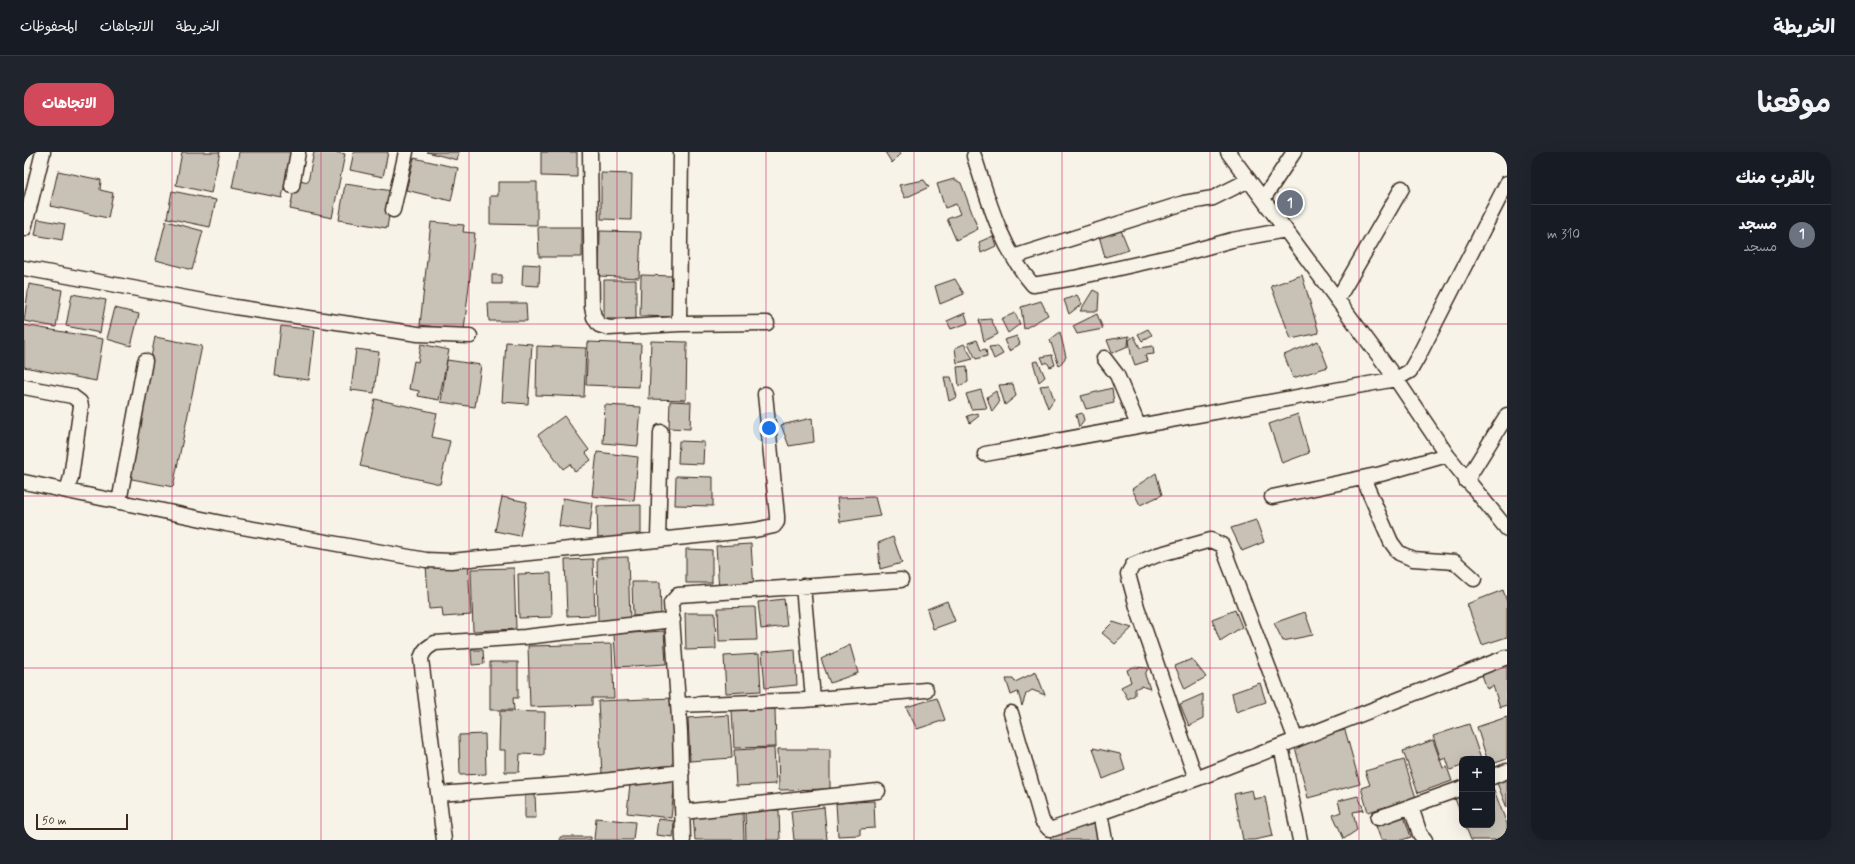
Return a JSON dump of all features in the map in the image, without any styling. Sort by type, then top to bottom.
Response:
[{"type":"street","points":[[24,229],[43,152]]},
{"type":"street","points":[[292,186],[298,152]]},
{"type":"street","points":[[393,210],[406,152]]},
{"type":"street","points":[[590,152],[592,307],[594,317],[599,325],[609,328],[679,324],[767,323]]},
{"type":"street","points":[[679,324],[681,152]]},
{"type":"street","points":[[1228,152],[1396,378],[1466,481],[1507,529]]},
{"type":"street","points":[[1263,199],[1294,152]]},
{"type":"street","points":[[974,156],[1002,238],[1022,272],[1033,285],[1074,278],[1182,254],[1232,240],[1286,230]]},
{"type":"street","points":[[1013,257],[1184,203],[1213,198],[1249,180]]},
{"type":"street","points":[[985,454],[1396,378],[1410,371],[1507,183]]},
{"type":"street","points":[[1337,300],[1402,188]]},
{"type":"street","points":[[24,268],[235,307],[418,334],[470,336]]},
{"type":"street","points":[[1104,358],[1117,375],[1127,395],[1138,425]]},
{"type":"street","points":[[119,502],[145,361]]},
{"type":"street","points":[[24,386],[72,396],[80,402],[81,406],[71,477],[67,491]]},
{"type":"street","points":[[24,482],[295,537],[426,560],[451,561],[766,528],[774,526],[777,522],[765,394]]},
{"type":"street","points":[[1466,481],[1507,415]]},
{"type":"street","points":[[658,539],[661,432]]},
{"type":"street","points":[[1272,497],[1363,478],[1447,455]]},
{"type":"street","points":[[1363,478],[1391,542],[1399,553],[1413,559],[1455,562],[1474,579]]},
{"type":"street","points":[[1196,779],[1139,615],[1129,580],[1128,574],[1133,565],[1157,555],[1211,540],[1222,545],[1296,740]]},
{"type":"street","points":[[683,840],[682,772],[671,603],[678,595],[901,580]]},
{"type":"street","points":[[803,586],[813,699]]},
{"type":"street","points":[[444,840],[421,659],[426,648],[436,643],[525,637],[673,620]]},
{"type":"street","points":[[1011,713],[1042,821],[1045,826],[1052,829],[1196,779],[1507,658]]},
{"type":"street","points":[[678,705],[813,699],[926,690]]},
{"type":"street","points":[[1281,746],[1300,840]]},
{"type":"street","points":[[1495,776],[1507,771]]},
{"type":"street","points":[[438,794],[576,784],[682,772]]},
{"type":"street","points":[[1378,818],[1459,789]]},
{"type":"street","points":[[683,812],[878,791]]},
{"type":"street","points":[[1411,807],[1420,834],[1425,840]]},
{"type":"street","points":[[1100,813],[1105,840]]},
{"type":"building","points":[[182,152],[220,152],[211,193],[176,185]]},
{"type":"building","points":[[239,152],[291,152],[282,198],[232,188]]},
{"type":"building","points":[[314,152],[334,152],[345,154],[332,218],[290,209],[296,179],[308,182]]},
{"type":"building","points":[[354,152],[388,152],[383,177],[350,170]]},
{"type":"building","points":[[427,152],[459,152],[457,160]]},
{"type":"building","points":[[541,152],[577,152],[577,177],[541,176]]},
{"type":"building","points":[[885,152],[900,152],[901,154],[892,163]]},
{"type":"building","points":[[414,158],[458,168],[451,201],[406,190]]},
{"type":"building","points":[[58,171],[101,180],[100,190],[113,193],[108,218],[50,206]]},
{"type":"building","points":[[601,173],[632,174],[631,220],[601,219]]},
{"type":"building","points":[[954,179],[961,183],[978,229],[956,240],[947,219],[960,214],[956,204],[945,208],[937,184]]},
{"type":"building","points":[[924,180],[929,187],[905,198],[899,185]]},
{"type":"building","points":[[498,182],[537,182],[537,225],[490,224],[490,196],[498,196]]},
{"type":"building","points":[[345,184],[393,191],[387,228],[339,220]]},
{"type":"building","points":[[172,191],[216,200],[210,227],[167,218]]},
{"type":"building","points":[[38,219],[65,224],[62,240],[35,235]]},
{"type":"building","points":[[166,221],[203,231],[192,270],[156,260]]},
{"type":"building","points":[[431,222],[464,225],[463,232],[475,233],[464,330],[420,325]]},
{"type":"building","points":[[538,227],[582,227],[582,257],[539,257]]},
{"type":"building","points":[[1120,228],[1129,250],[1105,257],[1099,236]]},
{"type":"building","points":[[600,231],[641,232],[639,278],[599,276]]},
{"type":"building","points":[[993,236],[996,246],[981,253],[979,242]]},
{"type":"building","points":[[523,264],[540,265],[539,286],[522,285]]},
{"type":"building","points":[[492,275],[502,275],[502,284],[492,284]]},
{"type":"building","points":[[641,275],[674,276],[673,317],[640,316]]},
{"type":"building","points":[[1302,275],[1319,333],[1291,339],[1271,286]]},
{"type":"building","points":[[955,279],[964,294],[940,304],[935,286]]},
{"type":"building","points":[[604,280],[636,280],[636,319],[604,319]]},
{"type":"building","points":[[29,284],[62,290],[56,327],[24,321]]},
{"type":"building","points":[[1093,290],[1099,293],[1098,311],[1080,311]]},
{"type":"building","points":[[72,294],[106,300],[100,333],[66,326]]},
{"type":"building","points":[[1077,295],[1082,304],[1069,314],[1064,300]]},
{"type":"building","points":[[1041,301],[1048,315],[1024,329],[1021,307]]},
{"type":"building","points":[[488,303],[526,303],[527,321],[489,321]]},
{"type":"building","points":[[115,308],[139,314],[131,346],[107,339]]},
{"type":"building","points":[[965,313],[968,323],[951,329],[947,321]]},
{"type":"building","points":[[1015,313],[1020,324],[1008,333],[1001,319]]},
{"type":"building","points":[[1097,314],[1103,329],[1077,334],[1073,326]]},
{"type":"building","points":[[991,319],[998,334],[984,341],[979,320]]},
{"type":"building","points":[[24,325],[103,339],[96,381],[24,367]]},
{"type":"building","points":[[281,326],[315,330],[309,380],[275,376]]},
{"type":"building","points":[[1148,329],[1152,335],[1142,341],[1138,334]]},
{"type":"building","points":[[1060,332],[1066,357],[1059,366],[1050,340]]},
{"type":"building","points":[[1017,336],[1020,344],[1009,351],[1004,340]]},
{"type":"building","points":[[1129,336],[1128,346],[1112,353],[1107,340]]},
{"type":"building","points":[[1134,336],[1140,348],[1153,346],[1154,354],[1145,355],[1147,361],[1135,365],[1131,354],[1129,340]]},
{"type":"building","points":[[155,337],[202,346],[173,487],[127,478]]},
{"type":"building","points":[[977,340],[981,350],[986,349],[987,356],[976,359],[968,343]]},
{"type":"building","points":[[651,341],[687,342],[686,400],[649,399]]},
{"type":"building","points":[[1318,341],[1328,367],[1293,378],[1284,355]]},
{"type":"building","points":[[506,342],[532,344],[528,404],[502,402]]},
{"type":"building","points":[[588,342],[641,344],[639,387],[586,385]]},
{"type":"building","points":[[421,344],[449,350],[439,400],[418,396],[419,391],[409,389],[414,361],[418,362]]},
{"type":"building","points":[[964,344],[973,359],[957,363],[955,348]]},
{"type":"building","points":[[537,346],[586,348],[584,397],[536,395]]},
{"type":"building","points":[[998,346],[1003,354],[994,359],[989,347]]},
{"type":"building","points":[[356,349],[379,352],[374,393],[351,390]]},
{"type":"building","points":[[1052,355],[1055,365],[1050,367],[1047,362],[1044,364],[1041,357]]},
{"type":"building","points":[[447,360],[481,365],[475,407],[441,402]]},
{"type":"building","points":[[1038,361],[1045,377],[1039,382],[1033,362]]},
{"type":"building","points":[[967,366],[968,382],[959,386],[957,367]]},
{"type":"building","points":[[944,377],[951,377],[957,397],[949,401]]},
{"type":"building","points":[[1013,384],[1016,396],[1005,405],[999,385]]},
{"type":"building","points":[[1049,385],[1054,399],[1048,408],[1040,386]]},
{"type":"building","points":[[1112,388],[1114,403],[1086,409],[1081,396]]},
{"type":"building","points":[[981,390],[987,408],[971,409],[966,394]]},
{"type":"building","points":[[996,391],[999,403],[992,412],[987,397]]},
{"type":"building","points":[[375,399],[437,413],[432,437],[450,441],[440,484],[360,466]]},
{"type":"building","points":[[670,401],[691,402],[690,429],[669,428]]},
{"type":"building","points":[[605,405],[641,407],[638,446],[603,443]]},
{"type":"building","points":[[978,413],[979,416],[970,423],[967,416]]},
{"type":"building","points":[[1082,413],[1084,420],[1079,427],[1076,415]]},
{"type":"building","points":[[1298,414],[1309,453],[1282,463],[1269,424]]},
{"type":"building","points":[[564,416],[589,450],[586,453],[591,460],[575,472],[570,464],[563,469],[538,435]]},
{"type":"building","points":[[812,418],[814,442],[789,446],[781,425]]},
{"type":"building","points":[[679,441],[704,442],[703,464],[678,463]]},
{"type":"building","points":[[597,452],[638,457],[634,501],[592,496]]},
{"type":"building","points":[[1156,473],[1162,495],[1140,505],[1132,489]]},
{"type":"building","points":[[676,476],[713,477],[713,506],[675,505]]},
{"type":"building","points":[[502,497],[527,502],[520,536],[495,531]]},
{"type":"building","points":[[875,497],[880,516],[840,522],[837,498]]},
{"type":"building","points":[[563,498],[593,503],[589,531],[559,526]]},
{"type":"building","points":[[641,505],[641,542],[598,542],[597,506]]},
{"type":"building","points":[[1256,520],[1264,542],[1242,551],[1231,528]]},
{"type":"building","points":[[893,537],[902,563],[880,569],[878,543]]},
{"type":"building","points":[[751,544],[754,589],[719,591],[716,546]]},
{"type":"building","points":[[686,549],[712,550],[712,583],[686,583]]},
{"type":"building","points":[[628,557],[630,621],[598,621],[597,558]]},
{"type":"building","points":[[593,559],[595,615],[567,616],[565,560]]},
{"type":"building","points":[[468,563],[471,615],[443,617],[442,608],[429,609],[426,565]]},
{"type":"building","points":[[514,568],[516,629],[473,631],[471,569]]},
{"type":"building","points":[[551,573],[552,617],[519,618],[518,574]]},
{"type":"building","points":[[632,582],[660,582],[661,615],[633,616]]},
{"type":"building","points":[[1503,590],[1507,602],[1507,637],[1482,645],[1467,604]]},
{"type":"building","points":[[784,599],[787,626],[761,629],[758,602]]},
{"type":"building","points":[[947,601],[955,621],[933,629],[927,609]]},
{"type":"building","points":[[755,607],[757,640],[719,641],[718,608]]},
{"type":"building","points":[[1235,610],[1242,627],[1220,641],[1212,619]]},
{"type":"building","points":[[1305,612],[1313,635],[1283,641],[1274,623]]},
{"type":"building","points":[[685,613],[715,613],[716,649],[686,650]]},
{"type":"building","points":[[1113,622],[1132,628],[1115,644],[1102,633]]},
{"type":"building","points":[[664,631],[666,664],[616,667],[614,634]]},
{"type":"building","points":[[612,644],[614,698],[592,698],[592,705],[530,707],[528,646]]},
{"type":"building","points":[[850,645],[858,673],[830,683],[821,659]]},
{"type":"building","points":[[795,649],[797,685],[765,688],[762,652]]},
{"type":"building","points":[[471,650],[483,650],[484,664],[472,665]]},
{"type":"building","points":[[759,654],[761,691],[726,693],[724,656]]},
{"type":"building","points":[[1192,659],[1206,677],[1185,689],[1175,666]]},
{"type":"building","points":[[490,662],[518,662],[518,698],[513,698],[514,710],[490,710]]},
{"type":"building","points":[[1507,664],[1507,705],[1500,707],[1493,686],[1487,689],[1481,672]]},
{"type":"building","points":[[1133,667],[1148,668],[1145,675],[1150,689],[1141,686],[1135,689],[1135,695],[1128,699],[1121,687],[1131,682],[1127,670]]},
{"type":"building","points":[[1036,672],[1045,695],[1032,690],[1026,694],[1022,706],[1018,692],[1011,695],[1006,679],[1013,679],[1015,682]]},
{"type":"building","points":[[1260,683],[1266,702],[1236,712],[1232,693]]},
{"type":"building","points":[[1203,694],[1203,719],[1189,726],[1180,704]]},
{"type":"building","points":[[673,698],[676,771],[602,774],[598,701]]},
{"type":"building","points":[[937,698],[945,720],[917,729],[906,707]]},
{"type":"building","points":[[775,709],[776,747],[734,748],[732,710]]},
{"type":"building","points":[[500,711],[545,712],[544,755],[520,754],[519,772],[505,772],[505,750],[499,750]]},
{"type":"building","points":[[729,715],[732,758],[690,761],[688,718]]},
{"type":"building","points":[[1507,717],[1507,759],[1495,763],[1495,756],[1486,756],[1477,727]]},
{"type":"building","points":[[1469,724],[1480,756],[1459,756],[1459,767],[1450,770],[1446,758],[1441,760],[1433,736]]},
{"type":"building","points":[[1345,730],[1360,784],[1308,798],[1294,743]]},
{"type":"building","points":[[485,734],[486,774],[460,775],[459,735]]},
{"type":"building","points":[[1433,740],[1443,768],[1447,767],[1452,781],[1418,793],[1403,751]]},
{"type":"building","points":[[774,748],[776,784],[736,786],[734,750]]},
{"type":"building","points":[[1093,748],[1120,754],[1125,770],[1103,779]]},
{"type":"building","points":[[778,749],[830,749],[830,789],[779,790]]},
{"type":"building","points":[[1404,760],[1416,798],[1368,812],[1361,788],[1370,785],[1365,771]]},
{"type":"building","points":[[631,774],[675,780],[671,818],[627,813]]},
{"type":"building","points":[[1507,774],[1507,808],[1495,778]]},
{"type":"building","points":[[1252,790],[1254,799],[1265,797],[1273,836],[1254,840],[1243,840],[1234,794]]},
{"type":"building","points":[[1495,793],[1507,824],[1507,835],[1494,840],[1471,840],[1466,828],[1495,828]]},
{"type":"building","points":[[525,794],[535,794],[536,818],[525,818]]},
{"type":"building","points":[[1459,794],[1459,809],[1454,796]]},
{"type":"building","points":[[1358,796],[1364,810],[1353,812],[1357,830],[1344,839],[1333,815],[1341,812],[1338,801]]},
{"type":"building","points":[[874,801],[875,828],[860,829],[860,835],[838,836],[836,803]]},
{"type":"building","points":[[824,807],[827,840],[794,840],[791,811]]},
{"type":"building","points":[[779,810],[780,840],[746,840],[745,811]]},
{"type":"building","points":[[743,812],[744,840],[695,840],[693,815]]},
{"type":"building","points":[[1404,816],[1411,837],[1402,840],[1381,840],[1376,826]]},
{"type":"building","points":[[596,818],[635,822],[633,840],[594,840]]},
{"type":"building","points":[[658,819],[674,821],[673,837],[656,835]]},
{"type":"building","points":[[1095,824],[1098,840],[1051,840],[1050,834]]},
{"type":"building","points":[[560,837],[591,837],[591,840],[560,840]]},
{"type":"place","name":"مسجد","points":[[1290,203]]}]
